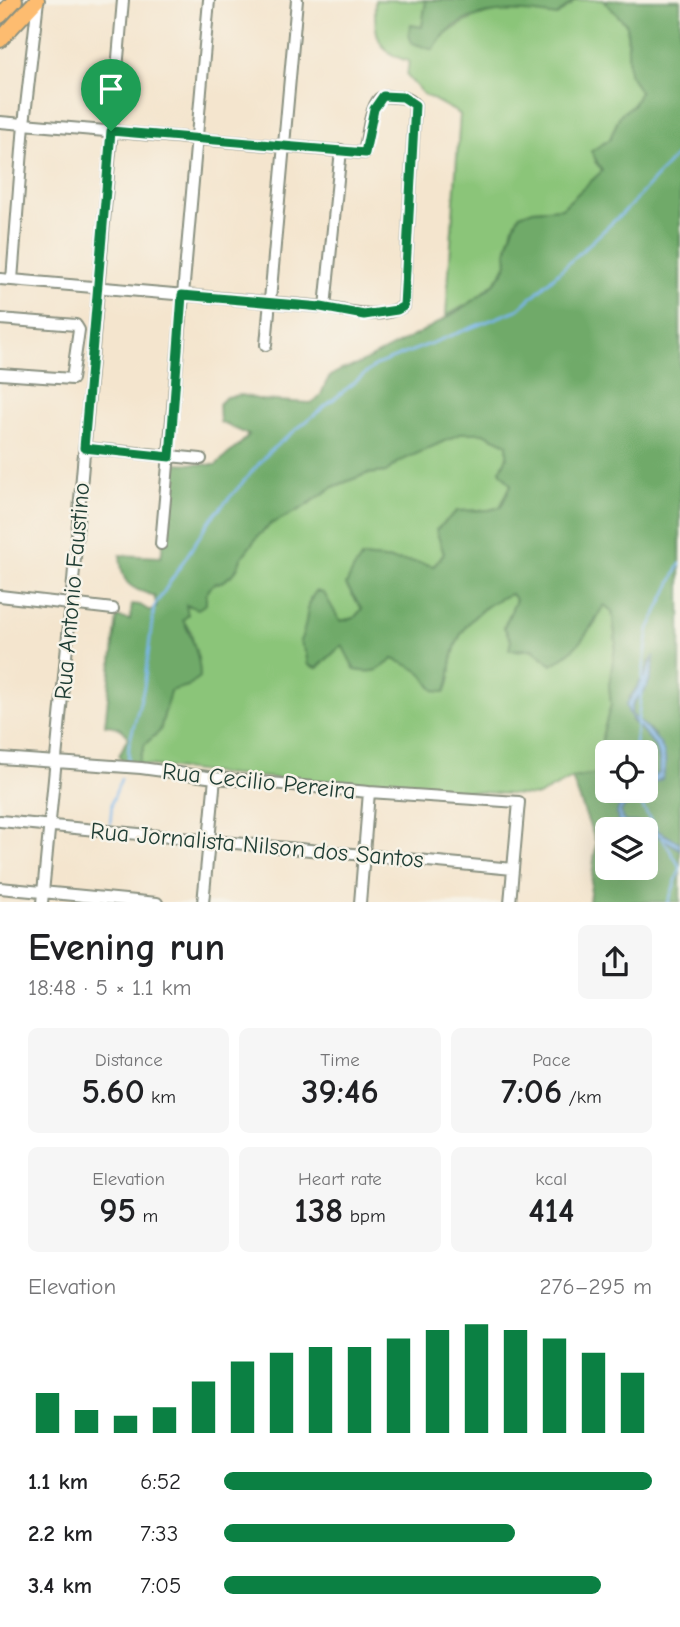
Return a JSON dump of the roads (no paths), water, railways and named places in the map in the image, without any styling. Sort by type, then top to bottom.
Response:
[{"type":"main road","points":[[0,16],[15,0]]},
{"type":"main road","points":[[0,40],[37,0]]},
{"type":"street","points":[[12,280],[37,0]]},
{"type":"street","name":"Rua Antonio Faustino","points":[[43,897],[123,0]]},
{"type":"street","points":[[161,544],[209,0]]},
{"type":"street","points":[[266,345],[297,0]]},
{"type":"street","points":[[0,122],[365,153],[374,109],[383,96],[403,97],[415,105],[404,306],[397,310],[364,315],[325,307],[0,279]]},
{"type":"street","points":[[325,307],[341,150]]},
{"type":"street","points":[[0,319],[76,325],[79,330],[72,379],[0,374]]},
{"type":"street","points":[[84,448],[201,459]]},
{"type":"street","points":[[0,596],[113,609]]},
{"type":"street","name":"Rua Cecilio Pereira","points":[[0,758],[141,768],[215,778],[369,792],[519,802],[513,869]]},
{"type":"street","points":[[203,902],[215,778]]},
{"type":"street","points":[[359,902],[369,792]]},
{"type":"street","name":"Rua Jornalista Nilson dos Santos","points":[[0,821],[513,869]]},
{"type":"street","points":[[510,902],[513,869]]},
{"type":"street","points":[[0,888],[43,897],[156,902]]},
{"type":"water","points":[[654,656],[649,682],[634,702],[631,714],[657,740],[650,740],[635,723],[626,705]]},
{"type":"water","points":[[658,741],[663,749],[665,768],[662,779],[658,781]]},
{"type":"water","points":[[628,803],[621,811],[622,817],[617,817],[617,811],[621,805]]},
{"type":"water","points":[[658,831],[680,843],[680,849],[658,836]]},
{"type":"waterway","points":[[128,763],[129,744],[144,687],[154,607],[210,520],[271,450],[376,365],[519,309],[628,208],[680,151]]},
{"type":"waterway","points":[[642,680],[649,629],[680,564]]},
{"type":"waterway","points":[[635,740],[641,693]]},
{"type":"waterway","points":[[110,826],[112,802],[121,779]]},
{"type":"waterway","points":[[640,803],[649,817]]},
{"type":"waterway","points":[[660,834],[680,867]]},
{"type":"waterway","points":[[668,902],[680,869]]}]
